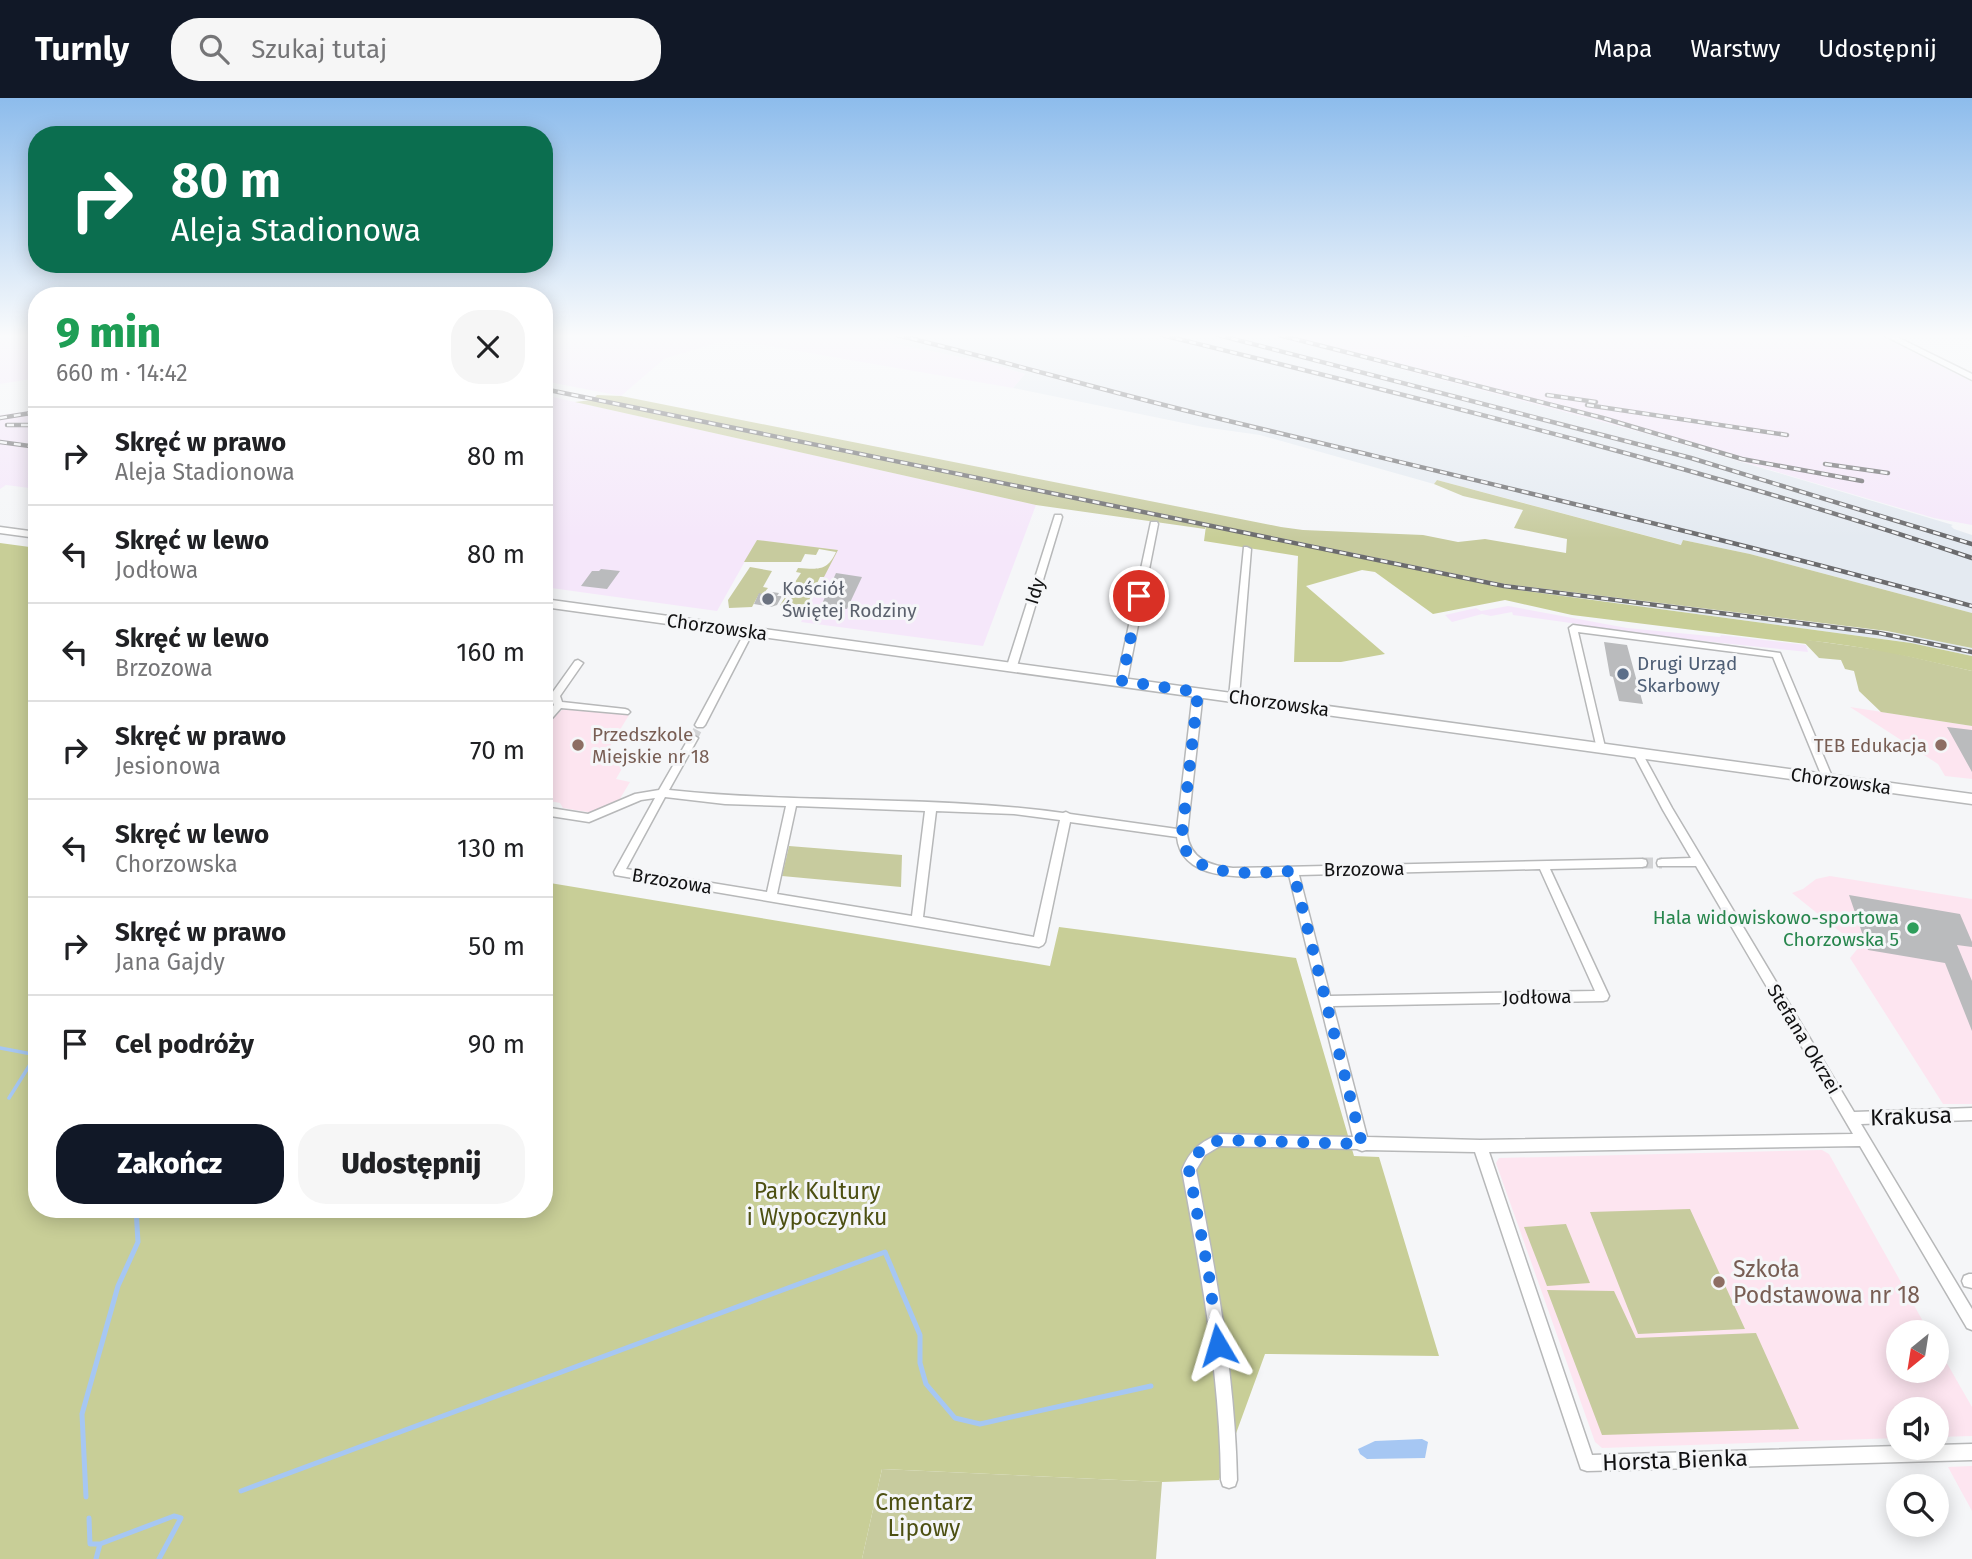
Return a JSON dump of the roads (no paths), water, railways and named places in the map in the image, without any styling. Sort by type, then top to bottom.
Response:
[{"type":"main road","points":[[0,530],[28,534]]},
{"type":"main road","name":"Chorzowska","points":[[553,604],[1972,799]]},
{"type":"street","name":"Idy","points":[[1012,666],[1058,517]]},
{"type":"street","points":[[1122,681],[1154,524]]},
{"type":"street","points":[[1234,697],[1247,549]]},
{"type":"street","points":[[1600,747],[1573,628],[1777,655],[1828,779]]},
{"type":"street","points":[[700,725],[749,632]]},
{"type":"street","points":[[559,705],[555,696],[578,663]]},
{"type":"street","points":[[553,812],[589,818],[639,797],[661,793],[718,799],[998,809],[1066,816],[1182,834],[1198,692]]},
{"type":"street","points":[[559,705],[625,712]]},
{"type":"street","points":[[553,712],[559,705]]},
{"type":"street","points":[[661,793],[693,738]]},
{"type":"street","name":"Stefana Okrzei","points":[[1638,753],[1699,862],[1972,1323]]},
{"type":"street","name":"Brzozowa","points":[[661,793],[619,872],[1039,942],[1066,816]]},
{"type":"street","points":[[771,897],[792,802]]},
{"type":"street","points":[[917,921],[931,807]]},
{"type":"street","name":"Brzozowa","points":[[1182,834],[1187,851],[1211,869],[1234,872],[1642,863]]},
{"type":"street","points":[[1662,863],[1699,862]]},
{"type":"street","name":"Jodłowa","points":[[1327,1001],[1604,996],[1543,865]]},
{"type":"street","points":[[1293,871],[1362,1144]]},
{"type":"street","name":"Krakusa","points":[[1851,1118],[1972,1114]]},
{"type":"street","points":[[1229,1480],[1225,1402],[1209,1276],[1189,1170],[1193,1158],[1201,1149],[1220,1140],[1480,1146],[1864,1140]]},
{"type":"street","name":"Horsta Bienka","points":[[1480,1146],[1587,1463],[1972,1452]]},
{"type":"water","points":[[1422,1439],[1428,1442],[1425,1458],[1367,1459],[1358,1449],[1375,1441]]},
{"type":"waterway","points":[[0,1048],[28,1053]]},
{"type":"waterway","points":[[9,1098],[28,1068]]},
{"type":"waterway","points":[[86,1497],[82,1414],[118,1286],[138,1242],[137,1218]]},
{"type":"waterway","points":[[241,1491],[885,1252],[920,1335],[920,1363],[926,1384],[955,1418],[980,1424],[1151,1386]]},
{"type":"waterway","points":[[100,1544],[174,1516],[181,1518],[159,1559]]},
{"type":"waterway","points":[[89,1518],[90,1544],[100,1544]]},
{"type":"waterway","points":[[96,1559],[100,1544]]},
{"type":"tunnel","points":[[693,738],[700,725]]},
{"type":"tunnel","points":[[1642,863],[1662,863]]},
{"type":"railway","points":[[613,403],[1504,586],[1879,633],[1972,652]]},
{"type":"railway","points":[[1158,403],[1685,531],[1972,606]]},
{"type":"railway","points":[[1437,403],[1671,466],[1872,525],[1972,558]]},
{"type":"railway","points":[[1480,403],[1691,458],[1972,544]]},
{"type":"railway","points":[[1545,403],[1742,459],[1862,481]]},
{"type":"railway","points":[[1587,405],[1787,435]]},
{"type":"railway","points":[[0,418],[28,413]]},
{"type":"railway","points":[[7,425],[28,425]]},
{"type":"railway","points":[[0,442],[28,446]]},
{"type":"railway","points":[[1825,464],[1888,473]]},
{"type":"place","name":"Kościół Świętej Rodziny","points":[[768,599]]},
{"type":"place","name":"Drugi Urząd Skarbowy","points":[[1623,674]]},
{"type":"place","name":"Przedszkole Miejskie nr 18","points":[[578,745]]},
{"type":"place","name":"TEB Edukacja","points":[[1941,745]]},
{"type":"place","name":"Hala widowiskowo-sportowa Chorzowska 5","points":[[1913,928]]},
{"type":"place","name":"Szkoła Podstawowa nr 18","points":[[1719,1282]]},
{"type":"park label","name":"Park Kultury i Wypoczynku","points":[[817,1204]]},
{"type":"park label","name":"Cmentarz Lipowy","points":[[924,1515]]}]
